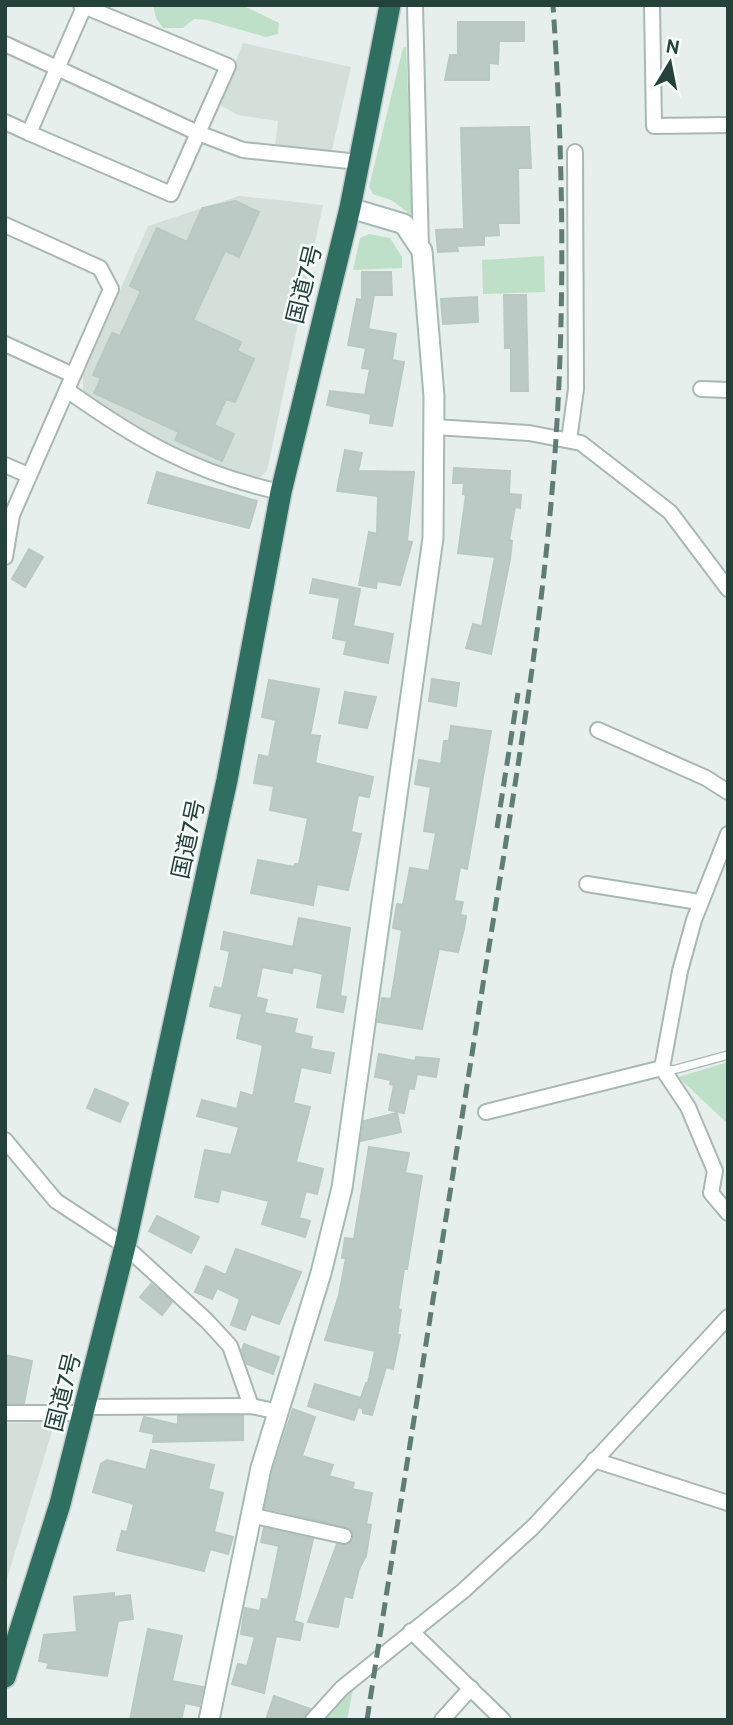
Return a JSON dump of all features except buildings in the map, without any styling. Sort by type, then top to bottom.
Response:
[{"type":"highway","name":"国道7号","points":[[5,1677],[60,1504],[86,1410],[125,1246],[228,780],[281,492],[349,208],[390,5]]},
{"type":"street","points":[[209,1720],[250,1515],[321,1273],[342,1188],[424,618],[433,538],[435,427],[422,251],[415,5]]},
{"type":"street","points":[[652,5],[654,126],[728,125]]},
{"type":"street","points":[[5,122],[29,133],[171,194],[228,66],[83,6],[29,133]]},
{"type":"street","points":[[5,44],[198,133],[243,150],[359,162]]},
{"type":"street","points":[[569,440],[576,389],[575,152]]},
{"type":"street","points":[[349,208],[404,224],[422,251]]},
{"type":"street","points":[[5,225],[100,268],[111,289],[12,514],[5,557]]},
{"type":"street","points":[[5,344],[73,375]]},
{"type":"street","points":[[701,389],[728,390]]},
{"type":"street","points":[[67,390],[130,434],[179,458],[233,481],[281,492]]},
{"type":"street","points":[[435,427],[529,433],[582,443],[670,512],[728,589]]},
{"type":"street","points":[[5,465],[28,475]]},
{"type":"street","points":[[598,730],[706,778],[728,792]]},
{"type":"street","points":[[728,834],[699,902],[680,971],[662,1068],[688,1107],[715,1171],[711,1193],[728,1213]]},
{"type":"street","points":[[587,884],[699,902]]},
{"type":"street","points":[[486,1112],[662,1068]]},
{"type":"street","points":[[5,1140],[57,1201],[125,1246],[208,1321],[230,1346],[251,1406]]},
{"type":"street","points":[[313,1720],[342,1688],[463,1591],[533,1527],[728,1317]]},
{"type":"street","points":[[5,1413],[251,1406],[279,1412]]},
{"type":"street","points":[[594,1460],[728,1503]]},
{"type":"street","points":[[250,1515],[344,1536]]},
{"type":"street","points":[[411,1631],[503,1720]]},
{"type":"street","points":[[442,1720],[471,1688]]},
{"type":"lane","points":[[662,1068],[673,1070],[728,1055]]},
{"type":"shaded area","points":[[243,43],[351,67],[331,154],[275,147],[278,121],[238,115],[218,104]]},
{"type":"shaded area","points":[[239,196],[323,205],[267,471],[258,479],[237,476],[180,453],[117,419],[83,393],[83,375],[148,226]]},
{"type":"shaded area","points":[[49,1422],[54,1425],[5,1585],[5,1423]]},
{"type":"green space","points":[[153,5],[242,5],[279,23],[278,34],[266,37],[194,19],[183,28],[163,28],[156,18]]},
{"type":"green space","points":[[406,47],[413,212],[410,214],[391,200],[373,194],[369,187],[403,48]]},
{"type":"green space","points":[[369,234],[390,238],[402,257],[402,268],[353,270],[360,238]]},
{"type":"green space","points":[[544,256],[545,292],[483,294],[482,260]]},
{"type":"green space","points":[[728,1062],[728,1124],[678,1077]]},
{"type":"green space","points":[[354,1684],[347,1720],[319,1720]]},
{"type":"railway","points":[[367,1720],[516,776],[548,535],[558,402],[562,270],[560,138],[553,5]]},
{"type":"railway","points":[[497,828],[518,693]]}]
